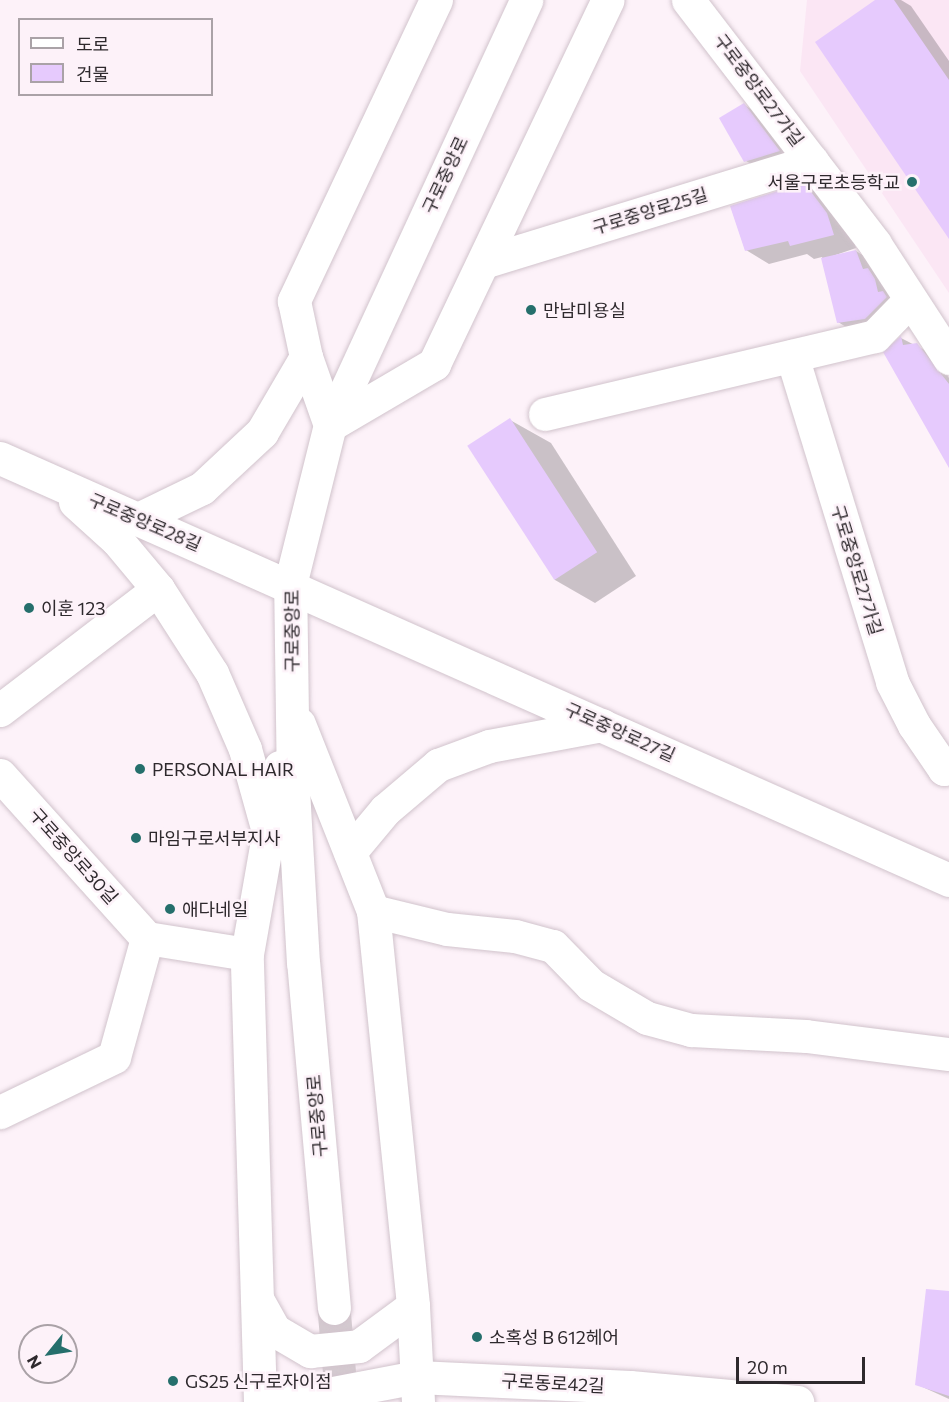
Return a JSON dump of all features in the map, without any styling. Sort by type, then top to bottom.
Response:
[{"type":"street","points":[[436,0],[294,301],[306,357],[330,425],[434,364],[487,261],[608,0]]},
{"type":"street","name":"구로중앙로","points":[[334,1308],[303,963],[292,706],[290,585],[330,425],[526,0]]},
{"type":"street","name":"구로중앙로27가길","points":[[687,0],[875,244],[949,358]]},
{"type":"street","name":"구로중앙로25길","points":[[487,261],[812,161]]},
{"type":"street","points":[[545,414],[875,336],[910,300]]},
{"type":"street","name":"구로중앙로27가길","points":[[792,356],[892,682],[920,734],[944,769],[949,767]]},
{"type":"street","points":[[138,519],[202,488],[262,432],[306,357]]},
{"type":"street","name":"구로중앙로28길","points":[[0,458],[56,485],[290,585]]},
{"type":"street","points":[[56,485],[117,540],[158,589],[212,673],[245,749],[267,828]]},
{"type":"street","name":"구로중앙로27길","points":[[290,585],[949,880]]},
{"type":"street","points":[[0,710],[158,589]]},
{"type":"street","points":[[260,1402],[248,954],[267,828],[292,706]]},
{"type":"street","points":[[292,706],[373,911],[413,1306],[418,1389]]},
{"type":"street","points":[[350,852],[385,810],[438,765],[511,741],[602,724]]},
{"type":"street","name":"구로중앙로30길","points":[[0,775],[147,938]]},
{"type":"street","points":[[373,911],[447,929],[515,936],[553,946],[591,985],[647,1018],[692,1030],[806,1036],[949,1054]]},
{"type":"street","points":[[0,1112],[114,1057],[147,938],[248,954]]},
{"type":"street","points":[[257,1299],[274,1330],[310,1351],[359,1346],[413,1306]]},
{"type":"street","name":"구로동로42길","points":[[286,1402],[418,1389],[630,1387],[797,1402]]},
{"type":"shaded area","name":"서울구로초등학교","points":[[807,0],[949,0],[949,293],[800,71]]},
{"type":"building","points":[[875,0],[894,0],[949,80],[949,239],[815,42]]},
{"type":"building","points":[[744,103],[780,151],[744,162],[719,118]]},
{"type":"building","points":[[800,184],[806,185],[827,213],[834,235],[790,246],[788,241],[745,251],[730,206]]},
{"type":"building","points":[[856,250],[863,269],[868,268],[875,279],[878,292],[883,291],[887,297],[865,319],[837,323],[821,258]]},
{"type":"building","points":[[901,336],[903,345],[917,343],[949,384],[949,468],[883,352]]},
{"type":"building","points":[[510,418],[597,552],[554,580],[467,446]]},
{"type":"building","points":[[926,1289],[949,1291],[949,1396],[915,1385]]},
{"type":"tunnel","points":[[334,1308],[342,1402]]},
{"type":"place","name":"서울구로초등학교","points":[[912,182]]},
{"type":"place","name":"만남미용실","points":[[531,310]]},
{"type":"place","name":"이훈 123","points":[[29,608]]},
{"type":"place","name":"PERSONAL HAIR","points":[[140,769]]},
{"type":"place","name":"마임구로서부지사","points":[[136,838]]},
{"type":"place","name":"애다네일","points":[[170,909]]},
{"type":"place","name":"소혹성 B 612헤어","points":[[477,1337]]},
{"type":"place","name":"GS25 신구로자이점","points":[[173,1381]]}]
